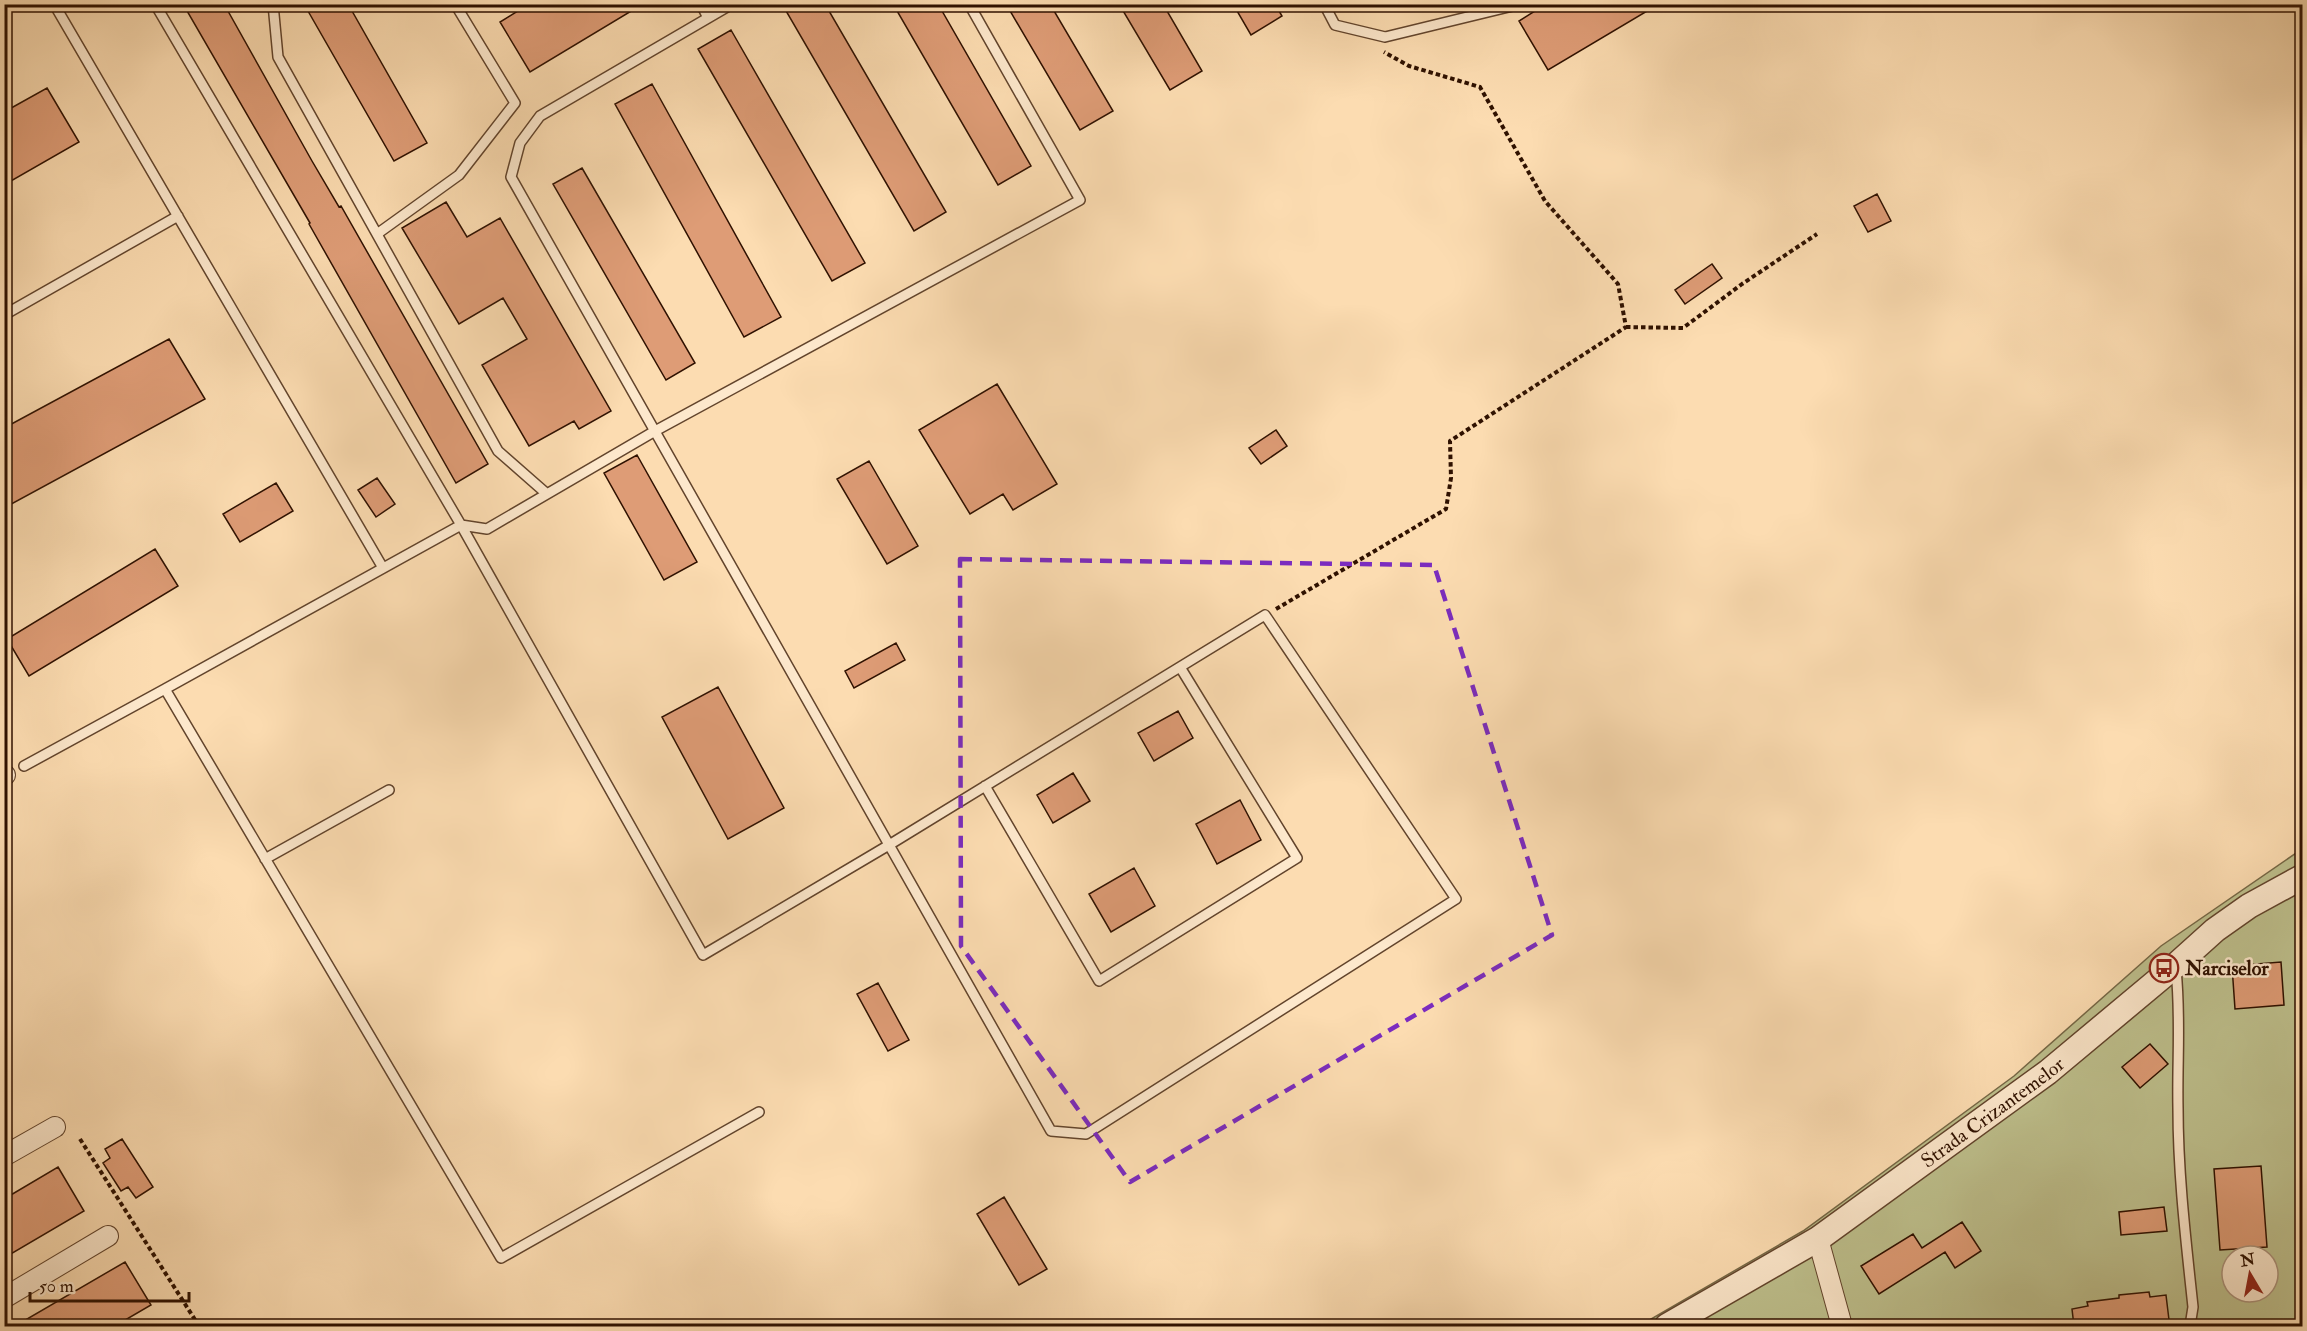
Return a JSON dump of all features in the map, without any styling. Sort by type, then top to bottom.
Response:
[{"type":"street","name":"Strada Crizantemelor","points":[[1667,1326],[1818,1239],[2048,1072],[2215,930],[2249,906],[2302,877]]},
{"type":"street","points":[[4,1156],[55,1127]]},
{"type":"street","points":[[4,1298],[108,1236]]},
{"type":"street","points":[[1818,1239],[1842,1326]]},
{"type":"lane","points":[[54,4],[383,568]]},
{"type":"lane","points":[[155,4],[460,525],[703,955],[889,845],[1265,615],[1456,899],[1086,1134],[1051,1131],[889,845],[655,431],[511,177],[520,143],[540,117],[732,4]]},
{"type":"lane","points":[[273,4],[278,57],[498,451],[547,494]]},
{"type":"lane","points":[[377,234],[459,175],[515,103],[456,4]]},
{"type":"lane","points":[[701,4],[708,18]]},
{"type":"lane","points":[[24,766],[460,525],[487,529],[655,431],[1080,200],[969,4]]},
{"type":"lane","points":[[1324,4],[1335,25],[1385,37],[1521,4]]},
{"type":"lane","points":[[4,315],[178,216]]},
{"type":"lane","points":[[985,786],[1099,981],[1297,858],[1180,667]]},
{"type":"lane","points":[[165,689],[501,1258],[759,1112]]},
{"type":"lane","points":[[266,859],[389,790]]},
{"type":"lane","points":[[2175,966],[2180,1005],[2179,1160],[2193,1307],[2190,1326]]},
{"type":"path","points":[[1381,50],[1409,66],[1480,87],[1545,201],[1618,284],[1626,327]]},
{"type":"path","points":[[1265,615],[1446,509],[1451,478],[1450,441],[1626,327],[1683,328],[1742,284],[1817,234]]},
{"type":"path","points":[[81,1139],[199,1326]]},
{"type":"highlighted area","points":[[960,559],[1434,565],[1552,935],[1130,1182],[961,946]]},
{"type":"green space","points":[[2302,849],[2302,1326],[1639,1326],[1803,1231],[2014,1076],[2161,946]]},
{"type":"building","points":[[183,4],[224,4],[312,161],[339,207],[341,206],[488,464],[456,483],[310,223]]},
{"type":"building","points":[[304,4],[348,4],[427,143],[394,161]]},
{"type":"building","points":[[529,4],[643,4],[530,72],[500,22]]},
{"type":"building","points":[[782,4],[825,4],[946,212],[914,231]]},
{"type":"building","points":[[893,4],[938,4],[1031,166],[998,185]]},
{"type":"building","points":[[1006,4],[1050,4],[1113,111],[1080,130]]},
{"type":"building","points":[[1119,4],[1163,4],[1202,71],[1170,90]]},
{"type":"building","points":[[1233,4],[1275,4],[1282,16],[1251,35]]},
{"type":"building","points":[[1546,4],[1659,4],[1548,70],[1519,21]]},
{"type":"building","points":[[731,30],[865,263],[832,281],[698,49]]},
{"type":"building","points":[[652,84],[781,317],[744,337],[615,104]]},
{"type":"building","points":[[47,88],[79,142],[4,185],[4,112]]},
{"type":"building","points":[[582,168],[695,363],[666,380],[553,184]]},
{"type":"building","points":[[1877,194],[1891,221],[1868,232],[1854,206]]},
{"type":"building","points":[[446,202],[467,237],[500,218],[611,411],[579,429],[574,421],[529,446],[482,365],[527,339],[503,298],[459,324],[402,228]]},
{"type":"building","points":[[1712,264],[1722,278],[1685,304],[1675,290]]},
{"type":"building","points":[[169,339],[205,399],[4,508],[4,428]]},
{"type":"building","points":[[997,384],[1057,484],[1013,510],[1003,494],[970,514],[919,430]]},
{"type":"building","points":[[1276,430],[1287,446],[1261,464],[1249,448]]},
{"type":"building","points":[[637,455],[697,562],[664,580],[604,473]]},
{"type":"building","points":[[869,461],[918,546],[887,564],[837,479]]},
{"type":"building","points":[[377,478],[395,504],[376,517],[358,490]]},
{"type":"building","points":[[276,483],[293,511],[240,542],[223,514]]},
{"type":"building","points":[[155,549],[178,586],[29,676],[7,639]]},
{"type":"building","points":[[896,643],[905,660],[854,688],[845,671]]},
{"type":"building","points":[[718,687],[784,808],[728,839],[662,717]]},
{"type":"building","points":[[1178,711],[1193,738],[1154,761],[1138,733]]},
{"type":"building","points":[[1073,773],[1090,801],[1053,823],[1037,795]]},
{"type":"building","points":[[1240,800],[1261,840],[1217,864],[1196,824]]},
{"type":"building","points":[[1134,868],[1155,906],[1111,932],[1089,894]]},
{"type":"building","points":[[2281,962],[2284,1005],[2235,1009],[2232,966]]},
{"type":"building","points":[[878,983],[909,1040],[888,1051],[857,994]]},
{"type":"building","points":[[2150,1044],[2168,1064],[2140,1088],[2122,1067]]},
{"type":"building","points":[[122,1139],[153,1187],[136,1198],[128,1187],[121,1191],[103,1163],[110,1158],[105,1149]]},
{"type":"building","points":[[2261,1166],[2267,1244],[2220,1244],[2220,1250],[2214,1169]]},
{"type":"building","points":[[58,1167],[84,1211],[4,1258],[4,1199]]},
{"type":"building","points":[[1004,1197],[1047,1269],[1019,1285],[977,1214]]},
{"type":"building","points":[[2164,1207],[2167,1231],[2121,1235],[2119,1212]]},
{"type":"building","points":[[1962,1222],[1981,1251],[1955,1268],[1945,1252],[1879,1294],[1861,1266],[1913,1234],[1922,1248]]},
{"type":"building","points":[[125,1262],[151,1305],[115,1326],[15,1326]]},
{"type":"building","points":[[2149,1292],[2150,1297],[2166,1295],[2169,1320],[2120,1326],[2074,1326],[2072,1309],[2088,1306],[2087,1302],[2119,1298],[2119,1295]]},
{"type":"place","name":"Narciselor","points":[[2164,968]]}]
